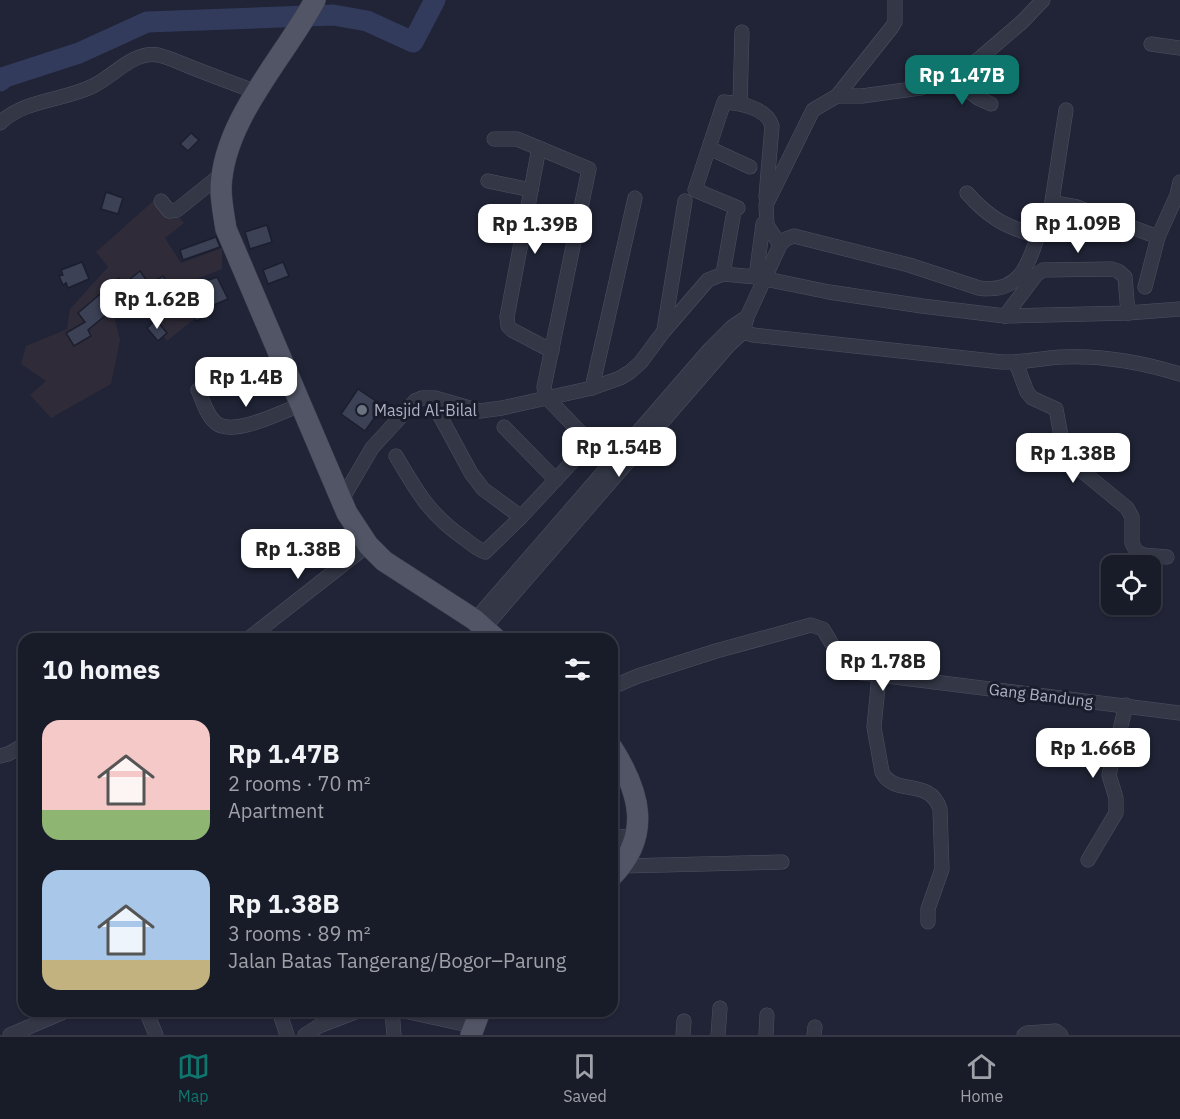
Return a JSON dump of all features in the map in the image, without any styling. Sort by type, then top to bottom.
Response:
[{"type":"main road","points":[[313,0],[304,21],[257,92],[234,134],[221,188],[226,229],[347,513],[368,545],[384,561],[485,629]]},
{"type":"main road","points":[[618,758],[636,798],[639,814],[636,836],[629,856],[618,870]]},
{"type":"street","points":[[766,205],[813,110],[837,96],[892,27],[895,22],[895,0]]},
{"type":"street","points":[[837,96],[862,96],[920,88],[952,78],[980,58],[1022,22],[1043,0]]},
{"type":"street","points":[[740,103],[742,32]]},
{"type":"street","points":[[1151,44],[1180,48]]},
{"type":"street","points":[[0,123],[24,108],[94,86],[141,56],[165,57],[257,92]]},
{"type":"street","points":[[952,78],[978,98],[991,104]]},
{"type":"street","points":[[723,274],[735,212],[695,190],[724,102],[740,103],[770,119],[772,126],[766,205],[767,225],[780,245]]},
{"type":"street","points":[[1051,208],[1066,110]]},
{"type":"street","points":[[396,456],[430,510],[453,531],[485,552],[586,447],[587,441],[547,398],[544,387],[589,169],[517,139],[494,139]]},
{"type":"street","points":[[539,148],[507,316],[508,326],[512,330],[552,351]]},
{"type":"street","points":[[709,148],[750,167]]},
{"type":"street","points":[[161,201],[169,210],[177,210],[223,173]]},
{"type":"street","points":[[488,181],[531,190]]},
{"type":"street","points":[[1145,288],[1158,237],[1177,195],[1180,182]]},
{"type":"street","points":[[967,193],[982,210],[995,219],[1010,228],[1037,236]]},
{"type":"street","points":[[592,387],[635,198]]},
{"type":"street","points":[[664,331],[685,201]]},
{"type":"street","points":[[485,629],[728,346],[743,332],[760,278],[786,239],[794,236],[909,265],[979,288],[997,290],[1010,285],[1023,272],[1042,220],[1055,203],[1068,204],[1158,237]]},
{"type":"street","points":[[760,278],[763,224]]},
{"type":"street","points":[[1005,316],[1036,275],[1043,270],[1112,269],[1118,271],[1125,277],[1128,313]]},
{"type":"street","points":[[341,501],[372,448],[415,401],[422,398],[435,398],[480,411],[592,387],[630,372],[641,362],[664,331],[708,280],[723,274],[760,278],[911,305],[1005,316],[1128,313],[1180,309]]},
{"type":"street","points":[[485,629],[710,349],[732,327],[747,317]]},
{"type":"street","points":[[743,332],[753,335],[1016,363],[1063,357],[1098,357],[1152,364],[1180,374]]},
{"type":"street","points":[[1016,363],[1026,392],[1032,398],[1056,409],[1061,436],[1082,471],[1127,508],[1132,517],[1132,543],[1136,550],[1143,555],[1167,556]]},
{"type":"street","points":[[198,390],[211,417],[225,427],[240,427],[300,405]]},
{"type":"street","points":[[440,416],[471,473],[483,489],[521,517]]},
{"type":"street","points":[[504,427],[556,480]]},
{"type":"street","points":[[256,633],[368,545]]},
{"type":"street","name":"Gang Bandung","points":[[618,684],[716,651],[811,625],[823,629],[849,670],[879,676],[1180,713]]},
{"type":"street","points":[[879,676],[874,727],[882,772],[885,778],[895,784],[927,791],[937,799],[940,809],[942,869],[928,909],[928,922]]},
{"type":"street","points":[[1088,860],[1116,813],[1116,798],[1109,775],[1126,705]]},
{"type":"street","points":[[0,756],[18,748]]},
{"type":"street","points":[[618,837],[636,836]]},
{"type":"street","points":[[618,871],[782,862]]},
{"type":"street","points":[[718,1035],[720,1008]]},
{"type":"street","points":[[765,1035],[766,1015]]},
{"type":"street","points":[[10,1035],[52,1017]]},
{"type":"street","points":[[148,1017],[156,1035]]},
{"type":"street","points":[[281,1017],[287,1035]]},
{"type":"street","points":[[305,1035],[342,1017]]},
{"type":"street","points":[[392,1017],[394,1035]]},
{"type":"street","points":[[436,1017],[474,1024]]},
{"type":"street","points":[[1024,1035],[1056,1031],[1061,1035]]},
{"type":"shaded area","points":[[161,194],[184,223],[165,238],[181,263],[222,248],[222,269],[181,285],[198,316],[167,341],[148,317],[162,306],[149,287],[114,316],[120,340],[111,384],[51,418],[30,395],[46,381],[21,364],[26,346],[67,329],[70,309],[108,267],[96,252]]},
{"type":"building","points":[[191,133],[199,140],[188,151],[180,144]]},
{"type":"building","points":[[106,192],[123,198],[118,214],[101,209]]},
{"type":"building","points":[[267,225],[272,242],[250,249],[245,232]]},
{"type":"building","points":[[216,237],[220,247],[183,260],[180,250]]},
{"type":"building","points":[[82,262],[89,279],[68,288],[66,283],[63,285],[59,276],[63,275],[61,270]]},
{"type":"building","points":[[283,262],[289,276],[268,284],[263,270]]},
{"type":"building","points":[[140,271],[147,281],[88,330],[91,336],[74,346],[66,333],[85,322],[78,313],[119,278],[124,284]]},
{"type":"building","points":[[163,276],[178,298],[166,306],[151,284]]},
{"type":"building","points":[[217,277],[228,299],[206,308],[210,315],[196,321],[192,312],[203,306],[195,285]]},
{"type":"building","points":[[156,320],[167,333],[158,341],[147,328]]},
{"type":"building","name":"Masjid Al-Bilal","points":[[358,389],[383,406],[365,431],[341,414]]},
{"type":"waterway","points":[[0,81],[5,77],[79,53],[147,22],[333,15],[367,21],[413,42],[435,0]]},
{"type":"place","name":"Masjid Al-Bilal","points":[[362,410]]}]
